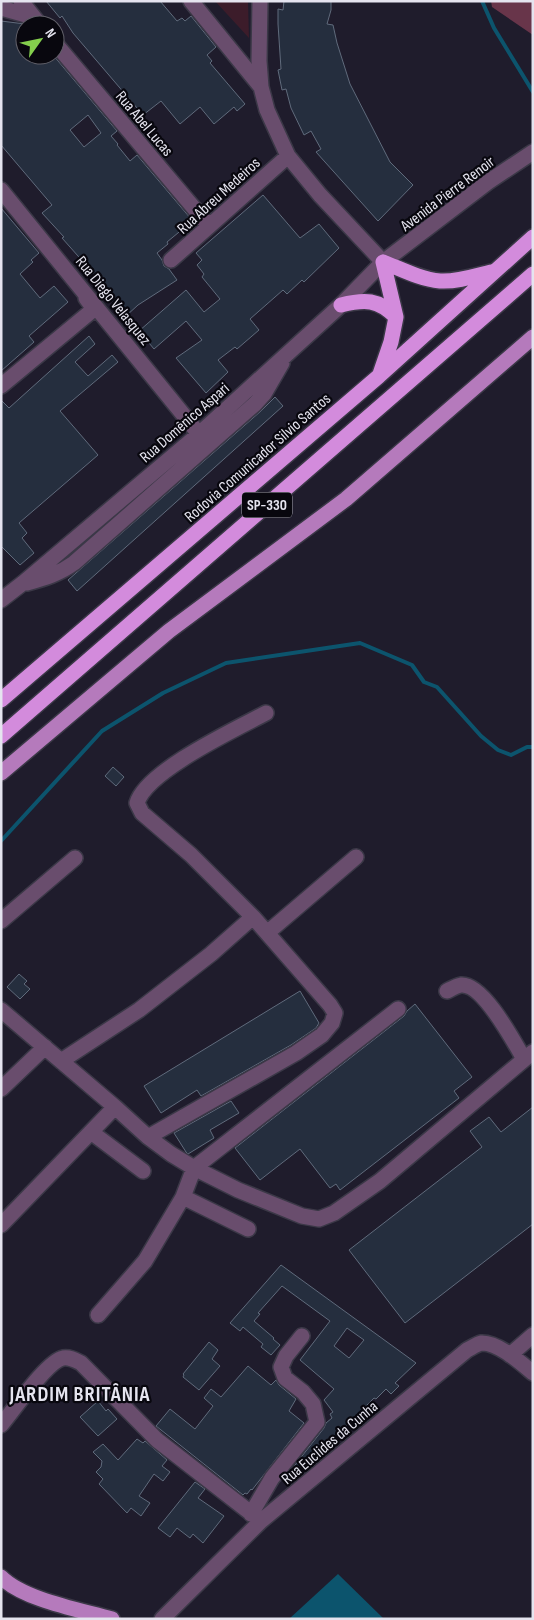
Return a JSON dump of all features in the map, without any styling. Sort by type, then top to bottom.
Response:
[{"type":"highway","name":"Rodovia Comunicador Silvio Santos","points":[[1,700],[379,376],[533,237]]},
{"type":"highway","points":[[383,262],[425,278],[441,281],[456,280],[493,272]]},
{"type":"highway","points":[[379,376],[391,342],[396,317],[383,262]]},
{"type":"highway","name":"SP-330","points":[[1,736],[533,274]]},
{"type":"highway","points":[[341,304],[355,301],[372,302],[387,308],[396,317]]},
{"type":"main road","points":[[1,773],[169,631],[346,499],[533,337]]},
{"type":"main road","points":[[1,1577],[6,1582],[26,1593],[67,1607],[112,1619]]},
{"type":"street","points":[[21,1],[32,15]]},
{"type":"street","points":[[191,1],[261,86]]},
{"type":"street","points":[[260,1],[259,61],[261,86],[268,110],[288,156],[320,195],[383,262]]},
{"type":"street","points":[[1,8],[20,15]]},
{"type":"street","name":"Rua Abel Lucas","points":[[65,55],[209,226]]},
{"type":"street","name":"Avenida Pierre Renoir","points":[[383,262],[488,182],[533,152]]},
{"type":"street","name":"Rua Abreu Medeiros","points":[[171,260],[288,156]]},
{"type":"street","points":[[1,386],[94,309],[2,193]]},
{"type":"street","name":"Rua Diego Velasquez","points":[[2,193],[199,434]]},
{"type":"street","name":"Rua Domênico Aspari","points":[[1,600],[23,584],[199,434],[341,304],[383,262]]},
{"type":"street","points":[[23,584],[63,572],[255,404],[271,383],[288,351]]},
{"type":"street","points":[[148,1137],[296,1053],[322,1035],[332,1023],[335,1013],[253,917],[191,855],[142,813],[137,803],[140,795],[172,766],[266,713]]},
{"type":"street","points":[[267,934],[356,857]]},
{"type":"street","points":[[1,921],[75,858]]},
{"type":"street","points":[[60,1061],[139,1010],[212,954],[253,917]]},
{"type":"street","points":[[1,1010],[148,1137],[194,1168],[238,1190],[302,1216],[319,1218],[334,1213],[380,1181],[529,1056],[508,1032],[475,988],[462,985],[447,991]]},
{"type":"street","points":[[98,1316],[145,1261],[183,1198],[194,1168],[398,1009]]},
{"type":"street","points":[[1,1089],[44,1047]]},
{"type":"street","points":[[1,1225],[115,1107]]},
{"type":"street","points":[[91,1132],[144,1171]]},
{"type":"street","points":[[183,1198],[248,1229]]},
{"type":"street","points":[[510,1355],[533,1335]]},
{"type":"street","points":[[1,1425],[34,1383],[53,1364],[61,1358],[72,1358],[81,1363],[157,1440],[256,1518],[272,1478],[317,1422],[313,1404],[303,1392],[285,1378],[281,1367],[286,1356],[302,1336]]},
{"type":"street","name":"Rua Euclides da Cunha","points":[[162,1619],[256,1518],[467,1350],[480,1343],[492,1345],[510,1355],[533,1373]]},
{"type":"shaded area","points":[[215,1],[248,1],[249,38]]},
{"type":"shaded area","points":[[491,1],[533,1],[533,35],[492,7]]},
{"type":"water","points":[[338,1574],[384,1619],[289,1619]]},
{"type":"building","points":[[46,1],[160,1],[177,21],[182,18],[185,21],[191,16],[216,47],[207,55],[212,61],[210,63],[245,104],[237,111],[234,107],[214,124],[200,107],[180,124],[161,101],[143,115],[73,33],[65,21],[65,15],[58,15]]},
{"type":"building","points":[[284,1],[331,1],[331,10],[327,24],[333,25],[350,84],[390,162],[413,185],[378,221],[316,152],[321,149],[311,131],[304,135],[291,108],[286,89],[282,90],[278,70],[281,69],[278,9],[283,10]]},
{"type":"building","points":[[1,21],[15,23],[15,65],[61,65],[117,131],[111,136],[130,161],[137,155],[191,219],[190,223],[157,253],[164,266],[169,269],[177,280],[138,305],[126,316],[101,285],[102,283],[42,213],[52,205],[1,145]],"holes":[[[88,115],[101,133],[84,147],[70,130]]]},
{"type":"building","points":[[263,195],[300,238],[319,224],[339,248],[304,282],[302,280],[287,294],[283,290],[250,319],[259,330],[237,349],[235,347],[218,360],[228,372],[206,393],[176,358],[202,340],[186,321],[154,349],[139,331],[186,290],[204,312],[220,299],[202,277],[204,274],[197,265],[202,260],[196,253]]},
{"type":"building","points":[[1,208],[39,253],[31,260],[33,262],[20,274],[40,298],[54,286],[68,302],[29,336],[34,342],[1,371]]},
{"type":"building","points":[[89,336],[95,344],[75,362],[88,376],[112,355],[118,362],[60,411],[98,455],[19,523],[27,533],[22,538],[34,553],[20,565],[1,546],[1,400],[9,408]]},
{"type":"building","points":[[275,397],[283,406],[77,591],[68,580]]},
{"type":"building","points":[[113,767],[124,777],[116,786],[105,776]]},
{"type":"building","points":[[19,974],[27,981],[24,984],[30,989],[20,999],[7,987]]},
{"type":"building","points":[[300,991],[319,1023],[316,1028],[291,1045],[201,1096],[197,1090],[161,1113],[144,1086]]},
{"type":"building","points":[[415,1004],[472,1077],[454,1091],[459,1098],[340,1190],[336,1184],[330,1188],[300,1149],[260,1180],[235,1148],[404,1016]]},
{"type":"building","points":[[231,1101],[239,1113],[210,1130],[214,1138],[188,1154],[174,1133]]},
{"type":"building","points":[[533,1107],[533,1224],[405,1323],[349,1250],[482,1147],[470,1131],[489,1117],[501,1132]]},
{"type":"building","points":[[281,1265],[416,1363],[395,1383],[399,1386],[391,1394],[386,1389],[376,1399],[374,1398],[335,1437],[285,1480],[326,1423],[332,1418],[330,1414],[333,1412],[324,1400],[334,1389],[300,1360],[330,1321],[282,1286],[258,1313],[260,1314],[254,1321],[280,1345],[271,1355],[261,1347],[263,1344],[243,1327],[240,1331],[230,1323]],"holes":[[[347,1328],[364,1340],[349,1358],[334,1346]]]},
{"type":"building","points":[[209,1342],[218,1350],[212,1359],[220,1366],[199,1390],[183,1377],[183,1374]]},
{"type":"building","points":[[248,1366],[271,1385],[276,1380],[279,1385],[296,1399],[289,1411],[304,1423],[252,1490],[243,1495],[156,1426],[170,1409],[195,1429],[213,1406],[204,1398],[211,1389],[221,1397]]},
{"type":"building","points":[[98,1401],[106,1411],[108,1409],[117,1419],[98,1436],[80,1417]]},
{"type":"building","points":[[137,1439],[143,1443],[145,1441],[167,1460],[162,1466],[170,1472],[163,1481],[154,1474],[139,1496],[150,1503],[141,1516],[131,1508],[127,1513],[99,1484],[103,1479],[96,1472],[101,1467],[102,1461],[93,1452],[103,1444],[118,1460]]},
{"type":"building","points":[[195,1482],[205,1489],[198,1498],[224,1516],[203,1543],[193,1534],[190,1538],[177,1528],[170,1537],[158,1528]]},
{"type":"waterway","points":[[482,1],[494,28],[533,92]]},
{"type":"waterway","points":[[1,841],[102,731],[163,693],[226,663],[360,643],[412,665],[424,682],[437,687],[481,736],[498,750],[511,755],[527,747],[533,747]]},
{"type":"district","name":"JARDIM BRITÂNIA","points":[[80,1394]]}]
